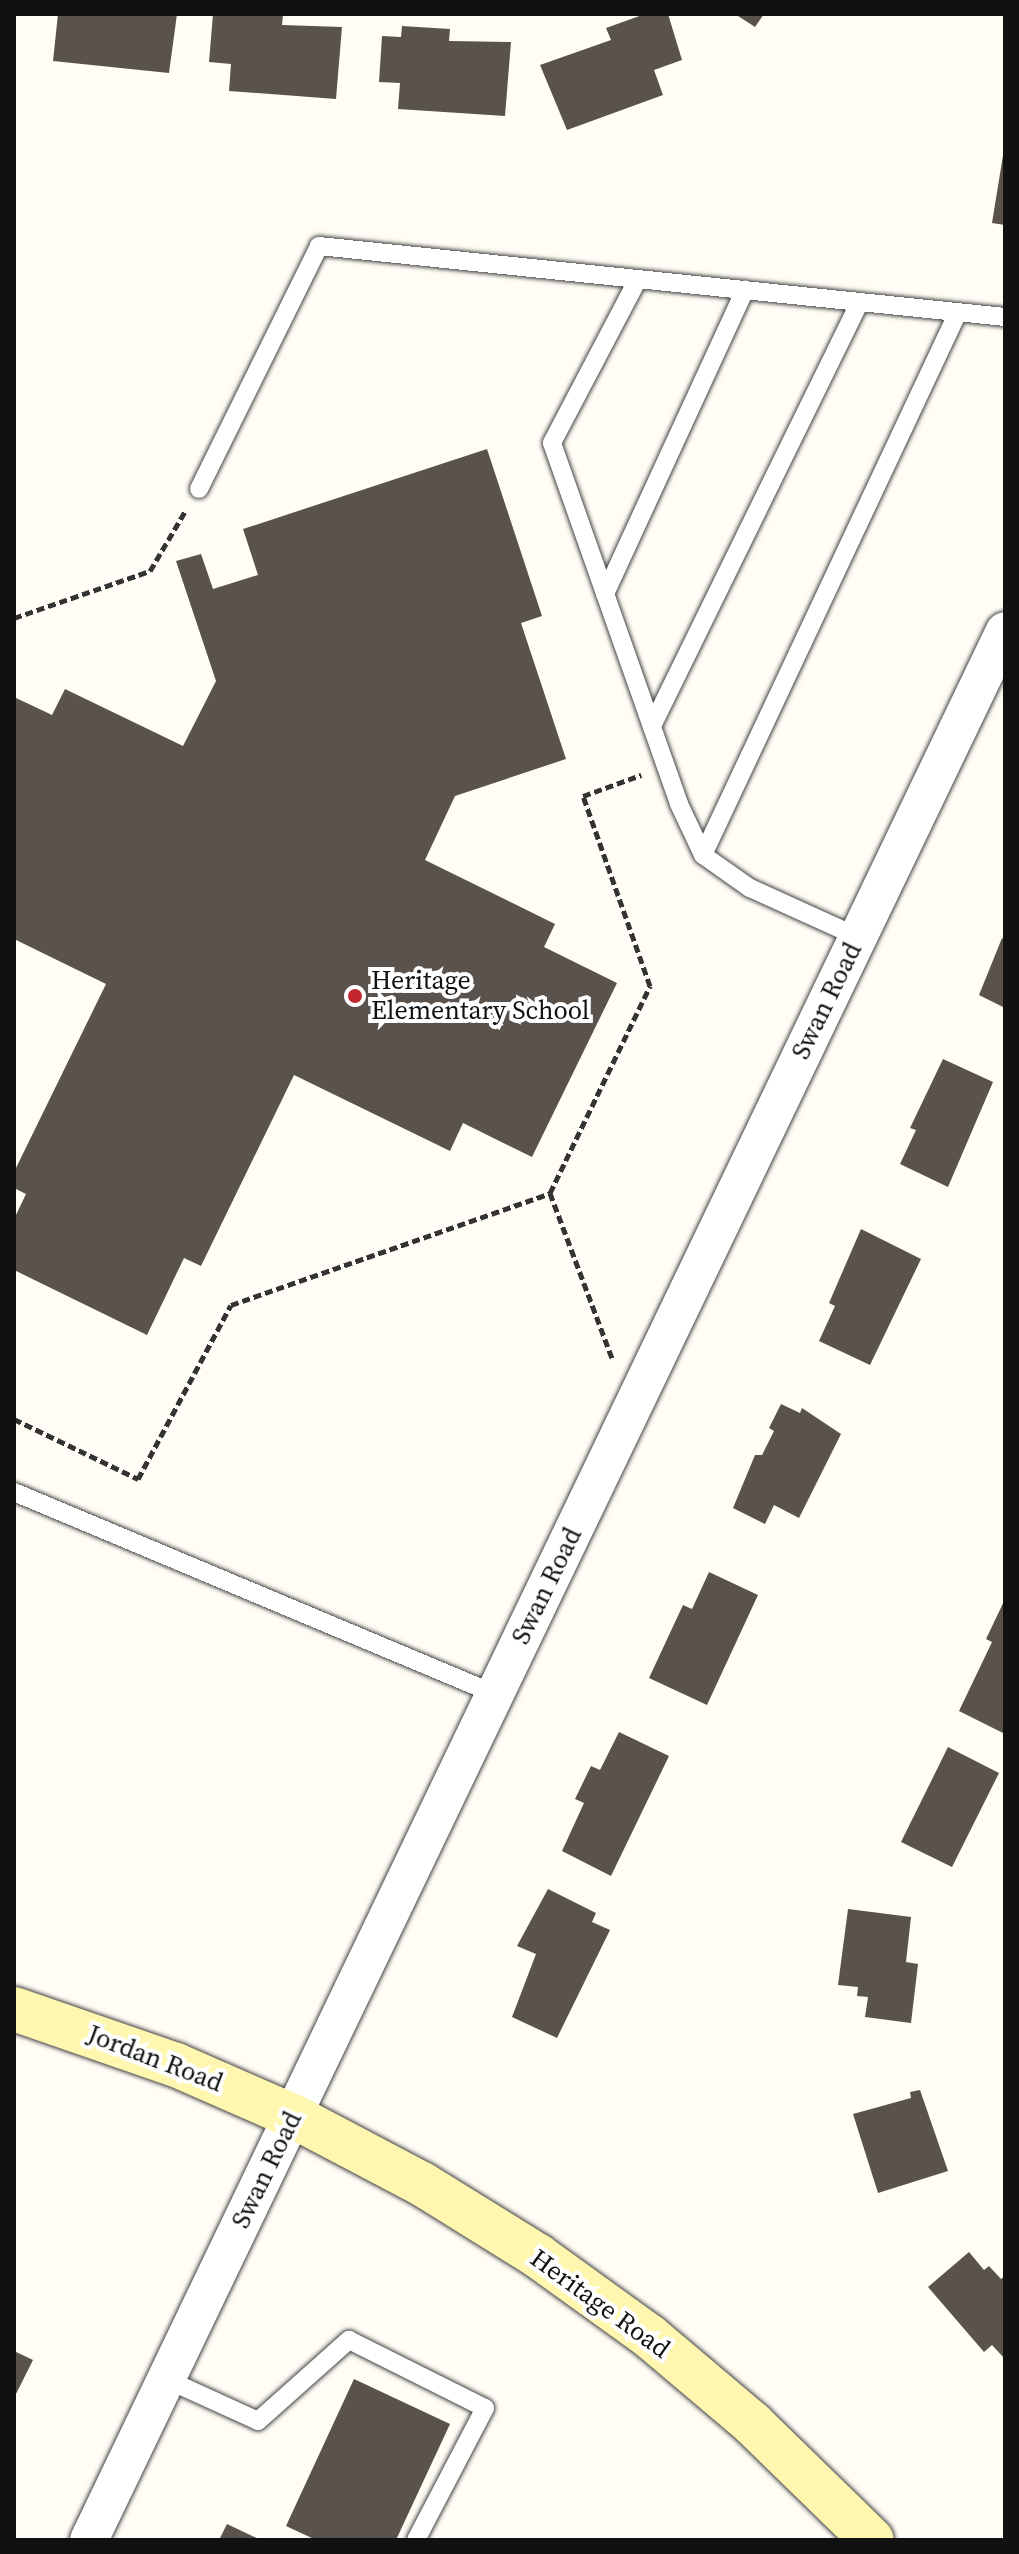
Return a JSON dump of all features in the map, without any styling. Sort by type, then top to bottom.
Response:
[{"type":"main road","name":"Jordan Road","points":[[14,2009],[176,2065],[293,2116]]},
{"type":"main road","name":"Heritage Road","points":[[293,2116],[435,2192],[538,2256],[649,2336],[753,2424],[872,2540]]},
{"type":"street","name":"Swan Road","points":[[89,2540],[1005,631]]},
{"type":"lane","points":[[199,489],[319,246],[1005,317]]},
{"type":"lane","points":[[638,279],[552,443],[666,766],[703,855],[750,888],[858,937]]},
{"type":"lane","points":[[605,594],[745,290]]},
{"type":"lane","points":[[652,726],[860,302]]},
{"type":"lane","points":[[703,855],[958,312]]},
{"type":"lane","points":[[14,1492],[495,1694]]},
{"type":"lane","points":[[166,2379],[258,2421],[349,2340],[485,2408],[416,2540]]},
{"type":"path","points":[[14,618],[150,571],[199,489]]},
{"type":"path","points":[[14,1419],[138,1479],[231,1305],[550,1193],[650,986],[583,796],[666,766]]},
{"type":"path","points":[[550,1193],[632,1410]]},
{"type":"building","points":[[58,14],[177,14],[169,73],[53,61]]},
{"type":"building","points":[[213,14],[283,15],[282,25],[342,27],[336,99],[229,91],[231,64],[209,62]]},
{"type":"building","points":[[645,14],[668,14],[682,60],[654,70],[663,95],[567,130],[540,65],[611,40],[606,28]]},
{"type":"building","points":[[735,14],[764,14],[755,27]]},
{"type":"building","points":[[402,26],[450,29],[449,41],[511,42],[505,116],[398,109],[400,83],[379,82],[382,36],[401,37]]},
{"type":"building","points":[[1005,143],[1005,225],[992,223]]},
{"type":"building","name":"Heritage Elementary School","points":[[487,449],[542,616],[521,623],[566,759],[455,796],[425,860],[555,924],[544,947],[617,983],[532,1157],[463,1123],[450,1151],[294,1075],[201,1266],[184,1258],[147,1335],[14,1270],[14,1219],[26,1194],[14,1188],[14,1172],[106,984],[14,939],[14,697],[52,715],[65,689],[183,746],[216,681],[176,561],[201,554],[213,589],[258,575],[243,529]]},
{"type":"building","points":[[1002,938],[1005,940],[1005,1008],[979,995]]},
{"type":"building","points":[[943,1059],[993,1082],[948,1187],[900,1164],[916,1130],[910,1128]]},
{"type":"building","points":[[861,1229],[921,1259],[870,1365],[819,1341],[835,1306],[829,1303]]},
{"type":"building","points":[[781,1404],[800,1413],[802,1408],[841,1434],[799,1518],[774,1505],[765,1524],[733,1508],[755,1455],[762,1455],[774,1431],[769,1428]]},
{"type":"building","points":[[709,1572],[758,1595],[707,1705],[649,1678],[683,1605],[692,1609]]},
{"type":"building","points":[[1005,1599],[1005,1734],[959,1711],[992,1642],[986,1639]]},
{"type":"building","points":[[619,1732],[669,1756],[611,1876],[562,1851],[584,1803],[575,1799],[591,1766],[600,1770]]},
{"type":"building","points":[[948,1747],[999,1773],[952,1867],[901,1842]]},
{"type":"building","points":[[548,1889],[596,1913],[592,1922],[610,1930],[557,2038],[512,2017],[536,1954],[517,1946]]},
{"type":"building","points":[[848,1909],[911,1917],[906,1962],[918,1964],[911,2023],[865,2017],[868,1997],[857,1996],[858,1987],[838,1985]]},
{"type":"building","points":[[920,2090],[948,2171],[878,2193],[853,2114],[911,2098],[910,2092]]},
{"type":"building","points":[[969,2252],[984,2270],[989,2266],[1001,2279],[1005,2276],[1005,2359],[992,2345],[984,2352],[928,2287]]},
{"type":"building","points":[[14,2351],[33,2360],[14,2398]]},
{"type":"building","points":[[354,2379],[450,2424],[396,2540],[316,2540],[286,2526]]},
{"type":"building","points":[[227,2524],[261,2540],[219,2540]]},
{"type":"place","name":"Heritage Elementary School","points":[[355,996]]}]
